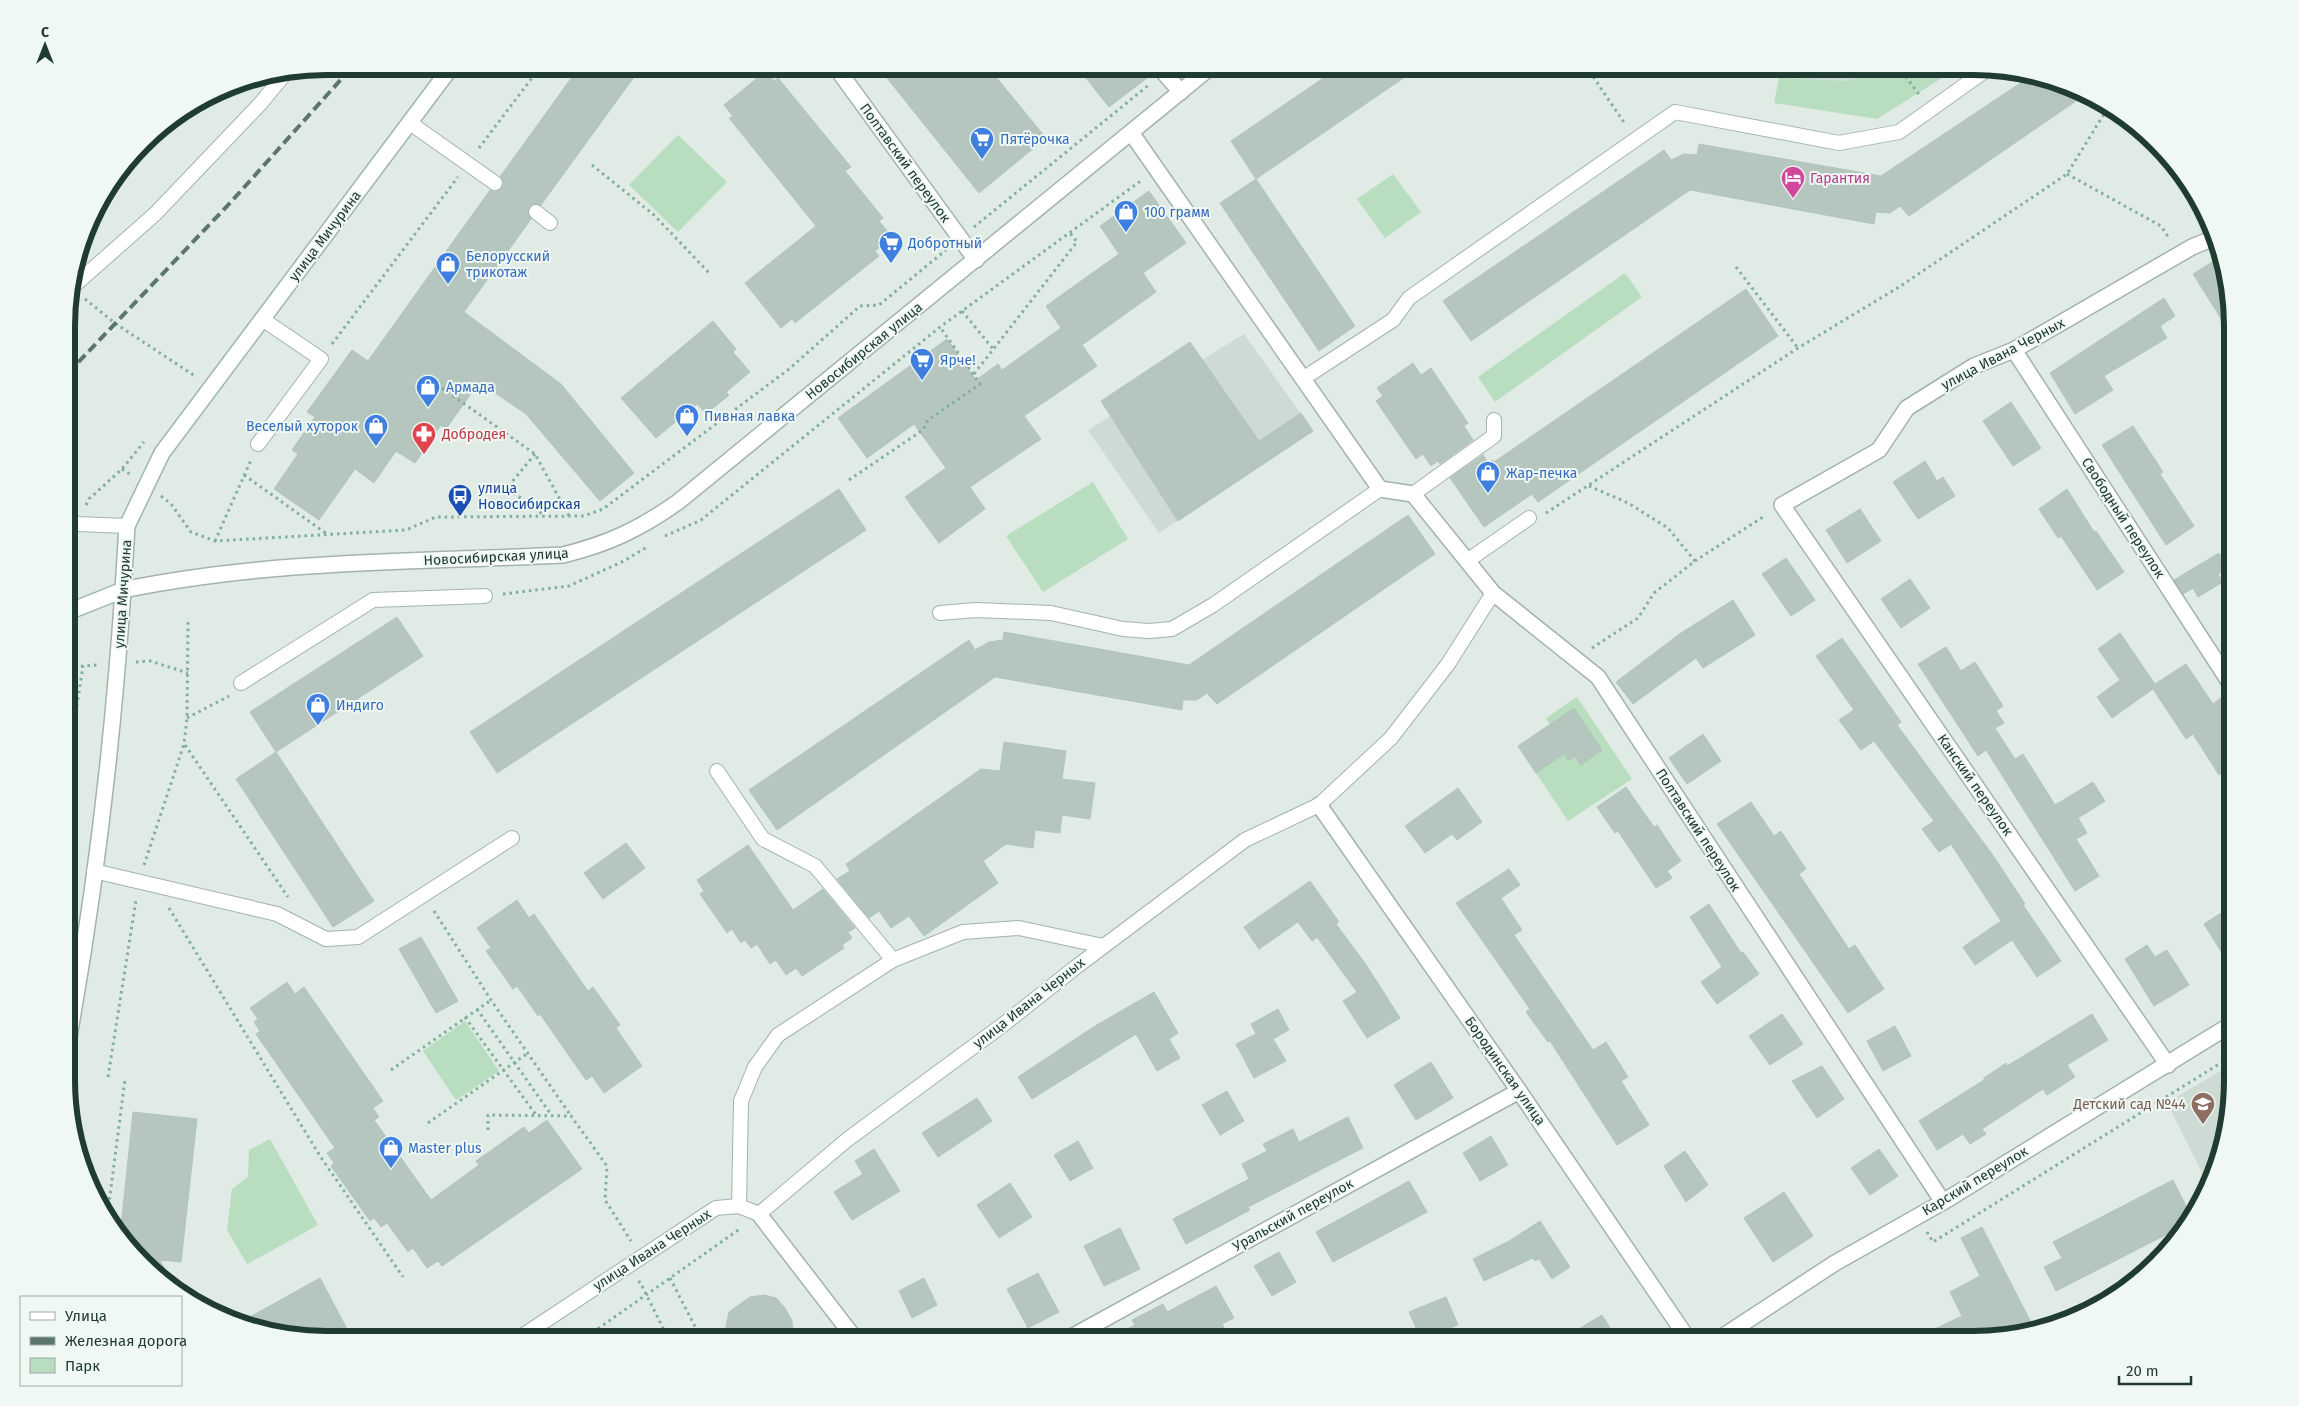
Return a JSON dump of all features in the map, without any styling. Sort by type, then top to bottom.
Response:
[{"type":"street","name":"улица Мичурина","points":[[75,996],[94,872],[118,664],[127,526],[162,453],[445,75]]},
{"type":"street","name":"Полтавский переулок","points":[[842,75],[976,260]]},
{"type":"street","points":[[1166,75],[1181,92]]},
{"type":"street","name":"Новосибирская улица","points":[[75,609],[123,590],[178,579],[239,572],[563,555],[592,548],[620,538],[650,522],[678,502],[1132,134],[1201,75]]},
{"type":"street","points":[[1132,134],[1380,488],[1413,494]]},
{"type":"street","name":"улица Ивана Черных","points":[[1782,505],[1880,450],[1907,408],[1974,366],[2014,350],[2180,255],[2209,240]]},
{"type":"street","name":"Свободный переулок","points":[[2014,350],[2224,674]]},
{"type":"street","name":"Полтавский переулок","points":[[1413,494],[1493,594],[1598,677],[1943,1202]]},
{"type":"street","name":"Канский переулок","points":[[1782,505],[2168,1065]]},
{"type":"street","name":"Бородинская улица","points":[[1319,805],[1519,1091],[1683,1331]]},
{"type":"street","name":"Карский переулок","points":[[1730,1331],[1835,1263],[1943,1202],[2224,1029]]},
{"type":"street","name":"Уральский переулок","points":[[1082,1331],[1519,1091]]},
{"type":"street","points":[[759,1214],[849,1331]]},
{"type":"lane","points":[[1304,378],[1393,320],[1409,298],[1675,112],[1839,143],[1899,132],[1979,75]]},
{"type":"lane","points":[[79,281],[156,214],[260,104],[280,79]]},
{"type":"lane","points":[[410,123],[495,183]]},
{"type":"lane","points":[[536,212],[550,223]]},
{"type":"lane","points":[[258,444],[321,359],[262,319]]},
{"type":"lane","points":[[1413,494],[1494,436],[1494,420]]},
{"type":"lane","points":[[940,613],[976,610],[1051,613],[1123,629],[1149,631],[1172,629],[1213,605],[1380,488]]},
{"type":"lane","points":[[1467,561],[1529,518]]},
{"type":"lane","points":[[75,522],[127,526]]},
{"type":"lane","name":"улица Ивана Черных","points":[[529,1331],[716,1208],[739,1206],[759,1214],[848,1139],[1004,1024],[1103,946],[1245,840],[1319,805],[1391,738],[1448,664],[1493,594]]},
{"type":"lane","points":[[241,683],[373,600],[485,596]]},
{"type":"lane","points":[[717,771],[763,839],[815,866],[893,960]]},
{"type":"lane","points":[[94,872],[277,914],[326,939],[358,937],[512,838]]},
{"type":"lane","points":[[739,1206],[741,1101],[755,1066],[778,1035],[893,960],[963,932],[1019,928],[1103,946]]},
{"type":"path","points":[[321,359],[534,75]]},
{"type":"path","points":[[171,504],[191,532],[215,541],[406,530],[436,517],[584,516],[603,509],[789,369],[860,306],[879,305],[1155,75]]},
{"type":"path","points":[[1592,75],[1635,140]]},
{"type":"path","points":[[1905,75],[1930,110]]},
{"type":"path","points":[[1529,518],[1552,511],[1798,348],[1899,287],[2068,174],[2105,113]]},
{"type":"path","points":[[592,165],[654,214],[711,275]]},
{"type":"path","points":[[659,539],[701,520],[940,327],[1156,169]]},
{"type":"path","points":[[2068,174],[2161,226],[2180,255]]},
{"type":"path","points":[[974,374],[1077,242],[1070,233]]},
{"type":"path","points":[[1736,267],[1798,348]]},
{"type":"path","points":[[77,294],[116,324],[195,376],[190,383]]},
{"type":"path","points":[[962,311],[994,350]]},
{"type":"path","points":[[849,480],[923,430],[928,420],[980,384],[940,327]]},
{"type":"path","points":[[442,388],[535,454],[569,516]]},
{"type":"path","points":[[75,519],[89,499],[122,468],[149,435]]},
{"type":"path","points":[[215,541],[258,444]]},
{"type":"path","points":[[535,454],[507,488],[546,516]]},
{"type":"path","points":[[244,475],[328,534]]},
{"type":"path","points":[[1589,486],[1628,502],[1668,528],[1695,561]]},
{"type":"path","points":[[1574,659],[1638,618],[1654,594],[1695,561],[1782,505]]},
{"type":"path","points":[[485,596],[569,586],[624,561],[652,544]]},
{"type":"path","points":[[108,1077],[138,882],[184,744],[187,718],[188,618]]},
{"type":"path","points":[[75,718],[83,666]]},
{"type":"path","points":[[187,718],[234,694],[241,683]]},
{"type":"path","points":[[184,744],[289,898]]},
{"type":"path","points":[[156,886],[320,1156],[403,1277]]},
{"type":"path","points":[[424,895],[491,1000],[607,1166],[605,1200],[641,1256]]},
{"type":"path","points":[[391,1070],[491,1000]]},
{"type":"path","points":[[477,1009],[552,1116]]},
{"type":"path","points":[[465,1017],[536,1116]]},
{"type":"path","points":[[428,1123],[528,1053]]},
{"type":"path","points":[[1918,1216],[1933,1242],[2224,1061]]},
{"type":"path","points":[[109,1205],[125,1079]]},
{"type":"path","points":[[488,1130],[488,1115],[571,1116]]},
{"type":"path","points":[[595,1331],[759,1214]]},
{"type":"path","points":[[670,1278],[697,1331]]},
{"type":"path","points":[[632,1282],[640,1282],[665,1331]]},
{"type":"shaded area","points":[[1748,75],[1860,75],[1851,81]]},
{"type":"shaded area","points":[[1244,334],[1313,431],[1159,533],[1088,430]]},
{"type":"shaded area","name":"Детский сад №44","points":[[2224,1069],[2222,1113],[2211,1161],[2204,1178],[2167,1103]]},
{"type":"green space","points":[[1860,75],[1947,75],[1877,119],[1774,103],[1779,78],[1851,81]]},
{"type":"green space","points":[[678,135],[727,182],[678,232],[629,185]]},
{"type":"green space","points":[[1393,174],[1421,212],[1385,238],[1357,199]]},
{"type":"green space","points":[[1625,273],[1642,297],[1495,402],[1478,377]]},
{"type":"green space","points":[[1093,482],[1128,539],[1043,592],[1006,536]]},
{"type":"green space","points":[[1577,697],[1632,779],[1568,821],[1518,746],[1550,725],[1546,718]]},
{"type":"green space","points":[[465,1021],[499,1071],[456,1100],[423,1051]]},
{"type":"green space","points":[[270,1139],[318,1225],[247,1264],[227,1230],[232,1189],[248,1177],[249,1150]]},
{"type":"building","points":[[574,75],[635,75],[541,205],[533,204],[529,207],[528,215],[531,219],[464,312],[561,384],[634,473],[600,501],[526,414],[479,382],[446,429],[441,425],[415,463],[396,451],[374,483],[355,469],[319,520],[274,489],[298,454],[292,450],[315,417],[307,412],[352,350],[368,361],[490,190],[495,192],[502,188],[504,183],[500,176]]},
{"type":"building","points":[[761,75],[769,75],[774,81],[778,78],[851,167],[845,171],[883,218],[879,221],[892,237],[875,251],[879,256],[795,323],[792,319],[781,328],[745,283],[816,226],[729,118],[733,116],[724,105]]},
{"type":"building","points":[[890,75],[994,75],[1046,138],[979,193],[887,78]]},
{"type":"building","points":[[1090,75],[1151,75],[1109,107],[1086,78]]},
{"type":"building","points":[[1328,75],[1408,75],[1256,179],[1231,141]]},
{"type":"building","points":[[2024,81],[2054,88],[2079,99],[1909,216],[1900,206],[1890,213],[1876,212],[1874,224],[1690,190],[1471,341],[1443,301],[1664,150],[1671,160],[1684,154],[1697,155],[1699,144],[1881,176]]},
{"type":"building","points":[[1256,179],[1355,326],[1319,351],[1220,203]]},
{"type":"building","points":[[1149,191],[1186,243],[1143,273],[1156,292],[1082,345],[1097,366],[1024,416],[1041,439],[970,487],[985,509],[939,543],[905,497],[946,468],[914,424],[867,458],[838,418],[947,339],[976,380],[998,364],[1002,370],[1061,328],[1046,306],[1119,254],[1100,226]]},
{"type":"building","points":[[2215,260],[2222,293],[2224,323],[2193,274]]},
{"type":"building","points":[[1746,289],[1778,336],[1538,502],[1532,494],[1484,527],[1450,478],[1483,455],[1488,463],[1493,460],[1494,462]]},
{"type":"building","points":[[2164,298],[2175,316],[2160,326],[2167,338],[2104,376],[2113,390],[2075,414],[2050,373]]},
{"type":"building","points":[[713,321],[736,349],[733,352],[750,372],[726,392],[729,395],[706,414],[697,404],[656,438],[621,398]]},
{"type":"building","points":[[1190,342],[1259,441],[1301,413],[1313,431],[1178,521],[1101,401]]},
{"type":"building","points":[[1413,363],[1421,375],[1431,368],[1468,423],[1464,426],[1473,440],[1440,464],[1438,461],[1431,466],[1423,454],[1416,459],[1376,401],[1383,396],[1377,388]]},
{"type":"building","points":[[2011,402],[2041,448],[2013,466],[1983,421]]},
{"type":"building","points":[[2133,426],[2163,472],[2160,474],[2194,526],[2166,545],[2102,445]]},
{"type":"building","points":[[1925,461],[1937,481],[1943,477],[1955,496],[1918,519],[1893,482]]},
{"type":"building","points":[[839,489],[866,530],[497,773],[470,732]]},
{"type":"building","points":[[2067,489],[2094,532],[2096,531],[2124,572],[2097,590],[2061,536],[2058,538],[2039,509]]},
{"type":"building","points":[[1860,509],[1881,541],[1847,563],[1826,530]]},
{"type":"building","points":[[1408,515],[1435,554],[1217,704],[1207,693],[1197,700],[1183,700],[1182,710],[995,677],[777,830],[749,790],[969,640],[975,650],[989,642],[1003,640],[1004,632],[1189,665]]},
{"type":"building","points":[[2219,553],[2224,561],[2224,570],[2218,574],[2223,582],[2198,597],[2193,588],[2183,594],[2174,580]]},
{"type":"building","points":[[1786,558],[1815,600],[1791,616],[1762,574]]},
{"type":"building","points":[[1910,579],[1930,608],[1901,628],[1881,599]]},
{"type":"building","points":[[1733,600],[1755,635],[1703,668],[1696,658],[1633,704],[1616,682],[1681,633]]},
{"type":"building","points":[[397,617],[423,656],[276,752],[250,712]]},
{"type":"building","points":[[2120,633],[2155,684],[2186,664],[2213,704],[2221,698],[2224,703],[2224,772],[2219,775],[2193,734],[2186,739],[2153,689],[2112,718],[2097,697],[2120,680],[2098,649]]},
{"type":"building","points":[[1842,638],[1901,722],[1897,725],[1992,854],[2025,904],[2023,905],[2061,961],[2037,977],[2012,940],[1975,965],[1963,947],[2001,921],[1951,844],[1939,852],[1922,829],[1934,821],[1874,741],[1861,750],[1839,720],[1854,710],[1816,656]]},
{"type":"building","points":[[1946,647],[1961,671],[1975,662],[2003,706],[1996,711],[2004,723],[1995,728],[2015,759],[2023,754],[2055,805],[2093,782],[2105,801],[2078,818],[2087,833],[2076,839],[2099,876],[2075,891],[1986,750],[1978,756],[1918,664]]},
{"type":"building","points":[[1574,708],[1602,750],[1581,765],[1575,756],[1568,760],[1564,754],[1536,773],[1518,746]]},
{"type":"building","points":[[1703,734],[1721,761],[1687,784],[1669,758]]},
{"type":"building","points":[[1004,742],[1066,751],[1062,779],[1095,783],[1090,819],[1062,815],[1060,833],[1035,830],[1033,848],[1006,844],[983,861],[998,883],[924,936],[909,916],[891,928],[879,911],[869,918],[837,879],[850,871],[846,864],[981,769],[1000,771]]},
{"type":"building","points":[[276,752],[374,901],[333,927],[236,779]]},
{"type":"building","points":[[1626,787],[1654,827],[1657,825],[1681,861],[1667,871],[1672,878],[1656,888],[1618,831],[1615,833],[1597,807]]},
{"type":"building","points":[[1458,788],[1482,822],[1457,840],[1452,834],[1425,853],[1405,826]]},
{"type":"building","points":[[1751,802],[1774,836],[1781,831],[1806,869],[1799,874],[1849,949],[1855,945],[1884,989],[1848,1013],[1717,824]]},
{"type":"building","points":[[626,843],[645,868],[603,899],[584,873]]},
{"type":"building","points":[[748,845],[793,910],[823,889],[855,928],[848,932],[852,938],[842,945],[844,948],[802,976],[796,968],[786,975],[776,960],[770,964],[757,944],[751,948],[745,940],[741,943],[732,929],[727,933],[700,894],[704,891],[697,880]]},
{"type":"building","points":[[1509,869],[1520,885],[1501,898],[1522,930],[1514,935],[1593,1050],[1606,1042],[1628,1077],[1621,1081],[1649,1125],[1617,1145],[1550,1041],[1548,1042],[1526,1012],[1530,1009],[1456,903]]},
{"type":"building","points":[[1310,881],[1339,922],[1336,924],[1367,966],[1400,1018],[1367,1038],[1343,1001],[1357,992],[1317,937],[1312,941],[1298,922],[1259,949],[1244,927]]},
{"type":"building","points":[[517,900],[529,918],[534,914],[588,991],[593,987],[620,1025],[616,1028],[642,1066],[604,1093],[592,1076],[586,1080],[540,1014],[538,1016],[517,986],[513,989],[486,951],[491,948],[477,928]]},
{"type":"building","points":[[1709,904],[1741,953],[1743,952],[1759,974],[1717,1004],[1701,982],[1722,967],[1690,917]]},
{"type":"building","points":[[2224,911],[2224,956],[2204,924]]},
{"type":"building","points":[[421,937],[458,1001],[436,1013],[399,949]]},
{"type":"building","points":[[2147,945],[2155,957],[2167,950],[2189,985],[2154,1006],[2125,959]]},
{"type":"building","points":[[287,982],[295,994],[304,987],[383,1101],[373,1108],[379,1117],[374,1120],[431,1200],[479,1165],[476,1161],[524,1127],[529,1133],[547,1120],[582,1169],[442,1266],[438,1261],[427,1268],[413,1248],[408,1252],[387,1223],[381,1227],[374,1218],[370,1221],[331,1166],[334,1163],[327,1153],[335,1148],[256,1034],[260,1031],[254,1022],[258,1019],[250,1008]]},
{"type":"building","points":[[1154,992],[1178,1033],[1169,1039],[1180,1058],[1157,1071],[1136,1034],[1032,1099],[1018,1077],[1095,1026]]},
{"type":"building","points":[[1278,1009],[1289,1030],[1273,1039],[1286,1061],[1254,1078],[1236,1044],[1256,1034],[1251,1024]]},
{"type":"building","points":[[1782,1014],[1803,1044],[1770,1065],[1749,1036]]},
{"type":"building","points":[[2092,1014],[2108,1040],[2067,1065],[2075,1077],[2047,1095],[2043,1089],[1982,1129],[1986,1134],[1970,1144],[1963,1134],[1937,1150],[1919,1121],[1984,1080],[1984,1078],[2006,1063],[2007,1066]]},
{"type":"building","points":[[1895,1026],[1911,1056],[1883,1071],[1867,1041]]},
{"type":"building","points":[[1431,1062],[1453,1098],[1416,1120],[1394,1085]]},
{"type":"building","points":[[1822,1066],[1844,1099],[1817,1118],[1792,1081]]},
{"type":"building","points":[[1227,1091],[1244,1121],[1220,1135],[1202,1105]]},
{"type":"building","points":[[977,1098],[992,1121],[938,1157],[922,1133]]},
{"type":"building","points":[[133,1112],[197,1119],[181,1262],[160,1260],[167,1274],[137,1245],[121,1225]]},
{"type":"building","points":[[1348,1117],[1363,1148],[1248,1207],[1250,1210],[1186,1244],[1173,1219],[1249,1179],[1242,1164],[1267,1151],[1263,1144],[1293,1129],[1299,1142]]},
{"type":"building","points":[[1491,1136],[1508,1165],[1480,1181],[1463,1153]]},
{"type":"building","points":[[1078,1141],[1093,1168],[1070,1181],[1054,1155]]},
{"type":"building","points":[[874,1149],[900,1191],[852,1220],[834,1192],[863,1174],[855,1161]]},
{"type":"building","points":[[1879,1149],[1898,1176],[1870,1195],[1851,1168]]},
{"type":"building","points":[[1685,1151],[1708,1185],[1686,1202],[1664,1166]]},
{"type":"building","points":[[2173,1180],[2188,1209],[2173,1231],[2056,1291],[2044,1267],[2062,1258],[2053,1242]]},
{"type":"building","points":[[1409,1181],[1427,1212],[1333,1262],[1316,1232]]},
{"type":"building","points":[[1010,1183],[1032,1217],[999,1238],[977,1205]]},
{"type":"building","points":[[1784,1192],[1813,1236],[1773,1262],[1744,1218]]},
{"type":"building","points":[[1540,1221],[1570,1267],[1552,1279],[1539,1259],[1535,1261],[1533,1258],[1484,1281],[1473,1259],[1509,1241]]},
{"type":"building","points":[[1982,1227],[2032,1324],[2006,1329],[1931,1331],[1962,1316],[1950,1292],[1980,1276],[1961,1238]]},
{"type":"building","points":[[1120,1228],[1140,1269],[1104,1286],[1084,1246]]},
{"type":"building","points":[[1279,1252],[1296,1282],[1272,1296],[1254,1266]]},
{"type":"building","points":[[1038,1273],[1059,1312],[1028,1328],[1007,1289]]},
{"type":"building","points":[[320,1278],[347,1329],[343,1331],[326,1331],[293,1329],[247,1319]]},
{"type":"building","points":[[924,1278],[937,1305],[912,1318],[899,1291]]},
{"type":"building","points":[[1216,1286],[1234,1318],[1222,1324],[1226,1331],[1123,1331],[1135,1325],[1132,1320],[1163,1304],[1167,1312]]},
{"type":"building","points":[[764,1295],[776,1298],[785,1308],[792,1321],[793,1331],[726,1331],[729,1312],[750,1297]]},
{"type":"building","points":[[1446,1297],[1458,1325],[1442,1331],[1417,1331],[1409,1312]]},
{"type":"building","points":[[1602,1315],[1612,1331],[1575,1331]]},
{"type":"railway","points":[[75,366],[231,202],[345,75]]},
{"type":"place","name":"Пятёрочка","points":[[982,160]]},
{"type":"place","name":"Гарантия","points":[[1793,199]]},
{"type":"place","name":"100 грамм","points":[[1126,233]]},
{"type":"place","name":"Добротный","points":[[891,264]]},
{"type":"place","name":"Белорусский трикотаж","points":[[448,285]]},
{"type":"place","name":"Ярче!","points":[[922,381]]},
{"type":"place","name":"Армада","points":[[428,408]]},
{"type":"place","name":"Пивная лавка","points":[[687,437]]},
{"type":"place","name":"Веселый хуторок","points":[[376,447]]},
{"type":"place","name":"Добродея","points":[[424,455]]},
{"type":"place","name":"Жар-печка","points":[[1488,494]]},
{"type":"place","name":"улица Новосибирская","points":[[460,517]]},
{"type":"place","name":"Индиго","points":[[318,726]]},
{"type":"place","name":"Детский сад №44","points":[[2203,1125]]},
{"type":"place","name":"Master plus","points":[[391,1169]]}]
